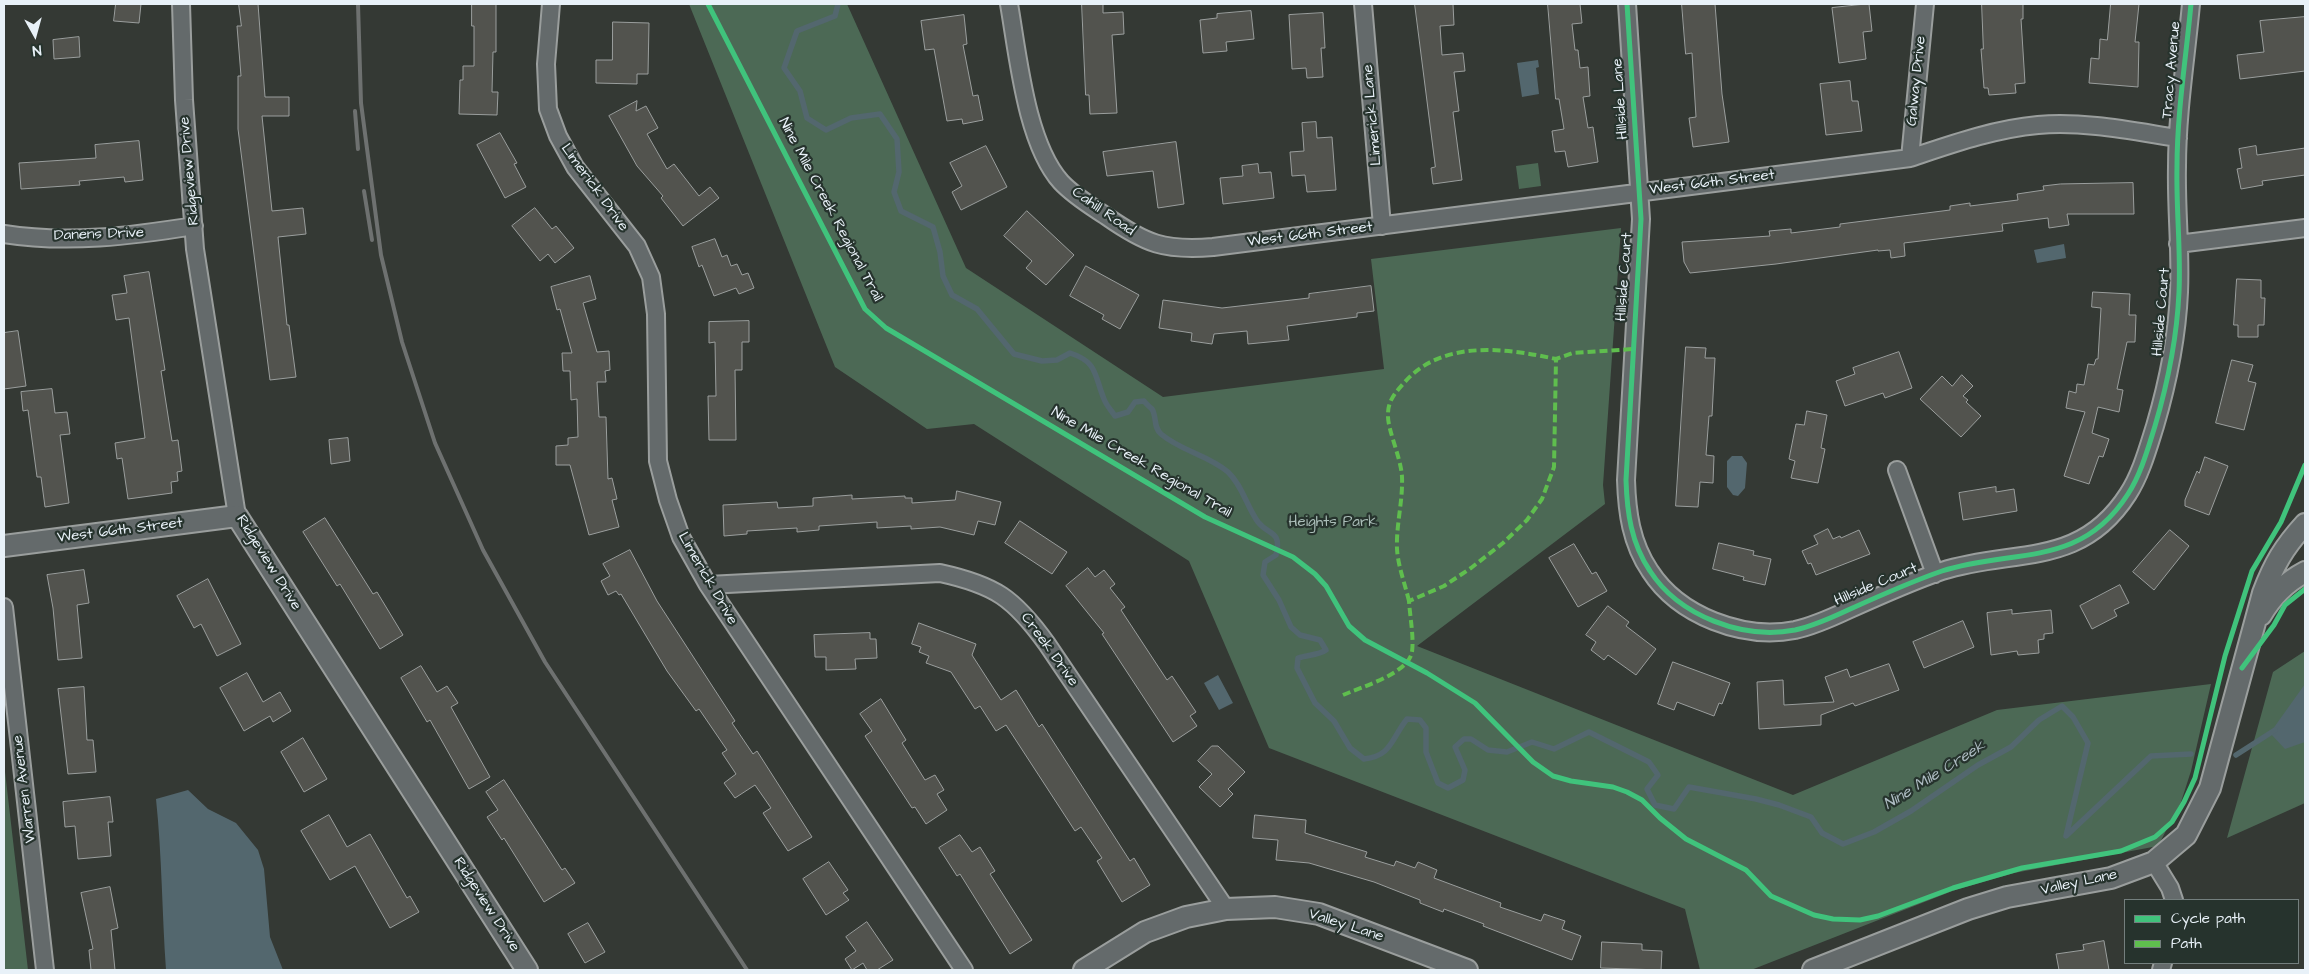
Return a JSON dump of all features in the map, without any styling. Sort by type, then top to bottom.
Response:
[{"type":"street","name":"Ridgeview Drive","points":[[181,4],[184,100],[197,258],[237,516],[527,970]]},
{"type":"street","name":"Limerick Drive","points":[[550,4],[546,64],[548,109],[558,136],[575,167],[637,246],[651,277],[656,314],[658,461],[680,537],[708,586],[964,970]]},
{"type":"street","name":"Cahill Road","points":[[1009,4],[1036,139],[1060,181],[1078,197],[1140,239],[1163,246],[1187,249],[1213,247]]},
{"type":"street","name":"Limerick Lane","points":[[1363,4],[1382,226]]},
{"type":"street","name":"Hillside Lane","points":[[1627,4],[1640,192]]},
{"type":"street","name":"Galway Drive","points":[[1910,158],[1925,4]]},
{"type":"street","name":"Tracy Avenue","points":[[2178,138],[2190,4]]},
{"type":"street","name":"West 66th Street","points":[[1213,247],[1910,158],[1991,132],[2038,125],[2087,125],[2178,138]]},
{"type":"street","name":"Hillside Court","points":[[1640,192],[1641,220],[1626,496],[1627,512],[1636,543],[1650,572],[1673,596],[1699,614],[1728,627],[1762,632],[1794,630],[1824,621],[1934,574],[1988,560],[2030,556],[2060,550],[2087,536],[2111,516],[2129,493],[2149,445],[2164,395],[2173,353],[2179,293],[2178,138]]},
{"type":"street","name":"Danens Drive","points":[[4,234],[58,238],[110,238],[194,226]]},
{"type":"street","points":[[2178,244],[2305,228]]},
{"type":"street","points":[[1897,470],[1934,574]]},
{"type":"street","name":"West 66th Street","points":[[4,546],[237,516]]},
{"type":"street","name":"Valley Lane","points":[[1813,970],[1835,966],[1968,909],[2007,897],[2111,878],[2154,862],[2186,835],[2210,788],[2263,593],[2274,564],[2288,542],[2305,524]]},
{"type":"street","name":"Valley Lane","points":[[2255,627],[2267,605],[2288,581],[2305,572]]},
{"type":"street","name":"Creek Drive","points":[[708,586],[940,573],[973,580],[1002,595],[1028,617],[1226,909]]},
{"type":"street","name":"Warren Avenue","points":[[4,608],[45,970]]},
{"type":"street","points":[[2154,862],[2170,888],[2174,899]]},
{"type":"street","name":"Valley Lane","points":[[1084,970],[1144,932],[1186,917],[1226,909],[1275,907],[1319,914],[1468,970]]},
{"type":"green space","name":"Heights Park","points":[[689,4],[847,4],[966,268],[1163,397],[1384,369],[1371,259],[1621,228],[1603,485],[1605,504],[1417,646],[1793,795],[1997,710],[2211,684],[2191,771],[2181,802],[2158,846],[2014,873],[1955,890],[1751,970],[1700,970],[1685,909],[1269,748],[1189,561],[974,424],[927,429],[835,367]]},
{"type":"green space","points":[[1538,163],[1541,186],[1519,189],[1516,166]]},
{"type":"green space","points":[[2305,651],[2305,803],[2227,838],[2273,672]]},
{"type":"green space","points":[[4,763],[28,970],[4,970]]},
{"type":"water","points":[[1538,60],[1539,67],[1536,68],[1539,94],[1522,97],[1517,63]]},
{"type":"water","points":[[2064,244],[2066,258],[2037,263],[2034,250]]},
{"type":"water","points":[[1732,456],[1742,456],[1747,463],[1745,488],[1738,496],[1733,495],[1727,487],[1727,461]]},
{"type":"water","points":[[1218,675],[1233,703],[1219,710],[1204,683]]},
{"type":"water","points":[[2305,684],[2305,742],[2285,749],[2270,733]]},
{"type":"water","points":[[188,790],[208,809],[236,823],[258,850],[264,869],[270,937],[283,970],[166,970],[156,799]]},
{"type":"building","points":[[116,4],[141,4],[139,23],[114,21]]},
{"type":"building","points":[[239,4],[258,4],[265,97],[289,97],[289,116],[262,116],[272,211],[303,208],[306,234],[278,237],[287,325],[289,325],[296,377],[270,380],[238,129],[238,76],[241,76],[237,26],[241,26]]},
{"type":"building","points":[[472,4],[496,4],[496,52],[493,52],[492,92],[498,92],[497,115],[459,114],[460,80],[463,80],[463,66],[474,66]]},
{"type":"building","points":[[1082,4],[1103,4],[1103,13],[1123,12],[1124,34],[1112,35],[1117,113],[1090,114],[1089,95],[1086,95]]},
{"type":"building","points":[[1415,4],[1453,4],[1454,25],[1440,26],[1442,55],[1463,53],[1465,71],[1454,72],[1459,111],[1453,112],[1462,180],[1433,184],[1431,168],[1435,167]]},
{"type":"building","points":[[1548,4],[1580,4],[1582,23],[1572,24],[1575,50],[1578,50],[1580,68],[1588,67],[1590,96],[1583,97],[1588,128],[1593,127],[1598,162],[1568,167],[1565,151],[1555,152],[1552,131],[1564,129],[1559,99],[1556,99]]},
{"type":"building","points":[[1682,4],[1715,4],[1722,94],[1729,142],[1693,147],[1689,118],[1696,117],[1692,53],[1686,54]]},
{"type":"building","points":[[1869,4],[1872,31],[1863,32],[1866,59],[1839,63],[1832,8]]},
{"type":"building","points":[[1982,4],[2023,4],[2023,19],[2021,19],[2025,83],[2015,84],[2016,93],[1989,95],[1988,88],[1984,88],[1981,49],[1983,49]]},
{"type":"building","points":[[2111,4],[2139,4],[2135,42],[2139,42],[2138,87],[2089,83],[2091,58],[2099,59],[2100,39],[2107,40]]},
{"type":"building","points":[[1251,11],[1254,39],[1226,42],[1227,51],[1203,53],[1200,20],[1217,18],[1217,14]]},
{"type":"building","points":[[1323,13],[1325,48],[1321,48],[1323,77],[1307,78],[1306,68],[1292,69],[1289,15]]},
{"type":"building","points":[[964,15],[967,44],[963,45],[973,96],[978,95],[983,120],[963,124],[962,119],[947,121],[934,49],[925,50],[921,21]]},
{"type":"building","points":[[2305,17],[2305,71],[2240,79],[2237,55],[2264,52],[2260,21]]},
{"type":"building","points":[[613,22],[649,23],[648,74],[637,74],[637,84],[596,83],[596,60],[612,60]]},
{"type":"building","points":[[79,37],[80,57],[54,59],[53,40]]},
{"type":"building","points":[[1850,81],[1852,101],[1858,101],[1862,131],[1826,135],[1820,84]]},
{"type":"building","points":[[637,101],[636,111],[646,106],[658,128],[647,134],[667,169],[674,164],[699,196],[710,187],[719,198],[683,226],[661,198],[663,196],[637,166],[609,116]]},
{"type":"building","points":[[1316,122],[1317,138],[1332,137],[1336,190],[1307,192],[1305,175],[1292,176],[1290,152],[1304,151],[1302,123]]},
{"type":"building","points":[[500,133],[517,163],[514,164],[526,187],[505,198],[477,145]]},
{"type":"building","points":[[139,141],[143,180],[125,182],[124,177],[79,181],[80,185],[21,189],[19,163],[96,158],[95,145]]},
{"type":"building","points":[[1176,142],[1184,204],[1158,208],[1153,171],[1107,176],[1103,152]]},
{"type":"building","points":[[986,146],[1007,187],[961,210],[952,192],[962,186],[950,163]]},
{"type":"building","points":[[2256,146],[2257,155],[2305,148],[2305,175],[2262,181],[2263,185],[2241,189],[2237,169],[2242,168],[2239,149]]},
{"type":"building","points":[[1258,164],[1259,173],[1271,172],[1274,198],[1223,204],[1220,178],[1243,176],[1242,166]]},
{"type":"building","points":[[2133,183],[2134,214],[2067,214],[2069,225],[2049,228],[2048,218],[2002,224],[2003,231],[1904,243],[1905,256],[1891,258],[1890,250],[1878,250],[1776,264],[1690,273],[1684,262],[1682,242],[1770,236],[1769,231],[1791,229],[1791,233],[1840,227],[1840,224],[1950,210],[1950,206],[1970,203],[1970,206],[2018,200],[2017,194],[2044,190],[2043,186]]},
{"type":"building","points":[[535,208],[552,229],[556,226],[574,248],[555,263],[548,254],[540,261],[512,226]]},
{"type":"building","points":[[1027,211],[1074,255],[1046,285],[1026,268],[1032,261],[1004,236]]},
{"type":"building","points":[[715,239],[722,257],[727,255],[731,266],[737,264],[742,275],[748,273],[754,288],[739,294],[736,288],[714,296],[702,265],[699,267],[692,247]]},
{"type":"building","points":[[1086,266],[1139,295],[1120,329],[1102,319],[1104,315],[1070,296]]},
{"type":"building","points":[[149,272],[165,370],[161,371],[172,441],[178,440],[182,471],[177,472],[178,481],[171,482],[172,493],[128,499],[122,458],[117,459],[115,443],[145,438],[129,318],[116,320],[112,295],[127,293],[124,276]]},
{"type":"building","points":[[590,276],[596,299],[583,303],[597,352],[609,351],[610,370],[605,371],[606,382],[597,382],[599,417],[606,417],[608,479],[612,478],[617,499],[612,500],[619,527],[589,535],[570,465],[556,465],[556,446],[568,445],[568,438],[578,437],[577,399],[571,400],[570,371],[563,371],[562,353],[572,353],[560,309],[557,310],[551,287]]},
{"type":"building","points":[[2237,279],[2261,280],[2261,298],[2265,298],[2264,325],[2258,325],[2258,337],[2238,337],[2238,325],[2234,325]]},
{"type":"building","points":[[1371,286],[1374,311],[1357,313],[1357,317],[1287,326],[1289,340],[1248,344],[1247,331],[1214,334],[1212,344],[1191,341],[1192,333],[1159,328],[1163,300],[1222,308],[1309,298],[1309,294]]},
{"type":"building","points":[[2093,292],[2130,294],[2129,315],[2136,315],[2135,342],[2127,342],[2117,389],[2123,390],[2119,412],[2098,407],[2092,433],[2109,439],[2103,457],[2099,456],[2089,484],[2064,476],[2085,412],[2066,408],[2069,391],[2076,393],[2077,384],[2084,385],[2088,364],[2094,365],[2096,359],[2098,359],[2101,308],[2092,307]]},
{"type":"building","points":[[749,321],[749,342],[742,342],[742,370],[735,370],[736,440],[709,440],[708,396],[716,396],[715,342],[709,343],[709,322]]},
{"type":"building","points":[[18,331],[26,386],[4,389],[4,333]]},
{"type":"building","points":[[1686,347],[1706,348],[1705,358],[1715,358],[1712,416],[1709,416],[1706,455],[1714,456],[1713,483],[1700,482],[1698,507],[1676,506]]},
{"type":"building","points":[[1899,352],[1912,388],[1885,398],[1883,393],[1845,406],[1836,381],[1855,374],[1853,368]]},
{"type":"building","points":[[2232,360],[2253,365],[2248,381],[2256,383],[2244,430],[2216,423]]},
{"type":"building","points":[[1962,375],[1973,386],[1963,396],[1968,400],[1966,402],[1981,416],[1961,437],[1920,399],[1942,376],[1952,386]]},
{"type":"building","points":[[52,389],[55,413],[67,412],[70,434],[60,435],[69,503],[45,507],[41,477],[37,477],[28,410],[23,411],[21,392]]},
{"type":"building","points":[[1807,411],[1827,415],[1821,448],[1825,449],[1818,483],[1791,478],[1795,461],[1789,459],[1796,424],[1804,425]]},
{"type":"building","points":[[348,438],[350,461],[331,464],[329,440]]},
{"type":"building","points":[[2205,457],[2228,466],[2209,515],[2185,506],[2185,500]]},
{"type":"building","points":[[1996,487],[1996,492],[2014,489],[2017,511],[1963,520],[1959,493]]},
{"type":"building","points":[[957,491],[1001,502],[995,525],[978,521],[974,535],[940,527],[911,529],[911,526],[877,528],[877,522],[819,526],[819,530],[797,532],[797,528],[747,531],[747,534],[724,536],[723,505],[777,502],[778,508],[813,506],[813,498],[852,495],[852,499],[905,496],[905,498],[912,498],[912,503],[955,500]]},
{"type":"building","points":[[325,518],[373,594],[377,592],[403,635],[380,649],[340,584],[337,586],[303,532]]},
{"type":"building","points":[[1020,521],[1067,552],[1052,574],[1005,543]]},
{"type":"building","points":[[1828,529],[1833,539],[1840,536],[1841,538],[1859,530],[1870,554],[1816,575],[1811,563],[1808,564],[1802,551],[1818,544],[1814,536]]},
{"type":"building","points":[[2170,530],[2189,546],[2154,590],[2133,572]]},
{"type":"building","points":[[1719,543],[1754,551],[1753,555],[1771,559],[1765,585],[1743,580],[1744,577],[1713,569]]},
{"type":"building","points":[[1574,544],[1592,574],[1596,572],[1607,591],[1578,607],[1549,558]]},
{"type":"building","points":[[630,550],[657,601],[735,721],[732,723],[753,754],[757,751],[812,837],[788,851],[763,813],[771,808],[755,785],[735,798],[724,783],[736,774],[722,753],[727,750],[699,709],[696,711],[667,671],[621,594],[619,595],[616,591],[608,595],[601,581],[610,576],[603,564]]},
{"type":"building","points":[[1088,568],[1095,577],[1104,570],[1115,584],[1110,588],[1125,607],[1121,610],[1167,680],[1172,676],[1196,712],[1190,716],[1197,726],[1173,742],[1102,634],[1104,633],[1066,586]]},
{"type":"building","points":[[84,570],[89,603],[77,605],[82,658],[58,660],[53,608],[47,575]]},
{"type":"building","points":[[208,579],[241,644],[217,656],[201,624],[194,628],[177,596]]},
{"type":"building","points":[[2120,585],[2129,603],[2114,610],[2117,616],[2092,629],[2080,606]]},
{"type":"building","points":[[1608,606],[1629,622],[1626,626],[1656,649],[1636,675],[1608,655],[1604,660],[1591,650],[1596,642],[1586,635]]},
{"type":"building","points":[[2012,610],[2012,614],[2051,610],[2053,633],[2044,634],[2044,639],[2038,640],[2039,653],[2018,655],[2017,651],[1991,655],[1987,613]]},
{"type":"building","points":[[1963,621],[1974,647],[1924,668],[1913,642]]},
{"type":"building","points":[[919,623],[976,644],[972,655],[1001,700],[1016,690],[1039,727],[1042,724],[1130,861],[1134,858],[1150,885],[1122,902],[1097,861],[1102,858],[1081,827],[1075,831],[1006,725],[996,731],[980,706],[975,709],[951,672],[926,663],[929,656],[919,652],[921,647],[912,644]]},
{"type":"building","points":[[870,633],[870,639],[876,639],[877,658],[855,659],[856,669],[826,670],[826,657],[815,657],[814,635]]},
{"type":"building","points":[[1673,662],[1730,683],[1722,704],[1719,703],[1714,716],[1677,702],[1674,710],[1658,704]]},
{"type":"building","points":[[1889,664],[1899,690],[1855,706],[1853,703],[1821,715],[1821,725],[1759,729],[1757,682],[1783,680],[1784,705],[1834,702],[1825,677],[1847,669],[1850,677]]},
{"type":"building","points":[[421,666],[437,692],[447,686],[458,703],[451,707],[490,777],[469,789],[430,720],[427,722],[401,678]]},
{"type":"building","points":[[247,673],[263,702],[280,692],[291,711],[273,722],[270,716],[244,731],[220,688]]},
{"type":"building","points":[[84,687],[87,740],[93,740],[96,772],[68,774],[58,689]]},
{"type":"building","points":[[881,699],[906,740],[902,743],[925,780],[935,775],[944,790],[937,794],[947,810],[926,824],[915,807],[912,808],[865,736],[872,731],[860,714]]},
{"type":"building","points":[[303,738],[327,779],[304,792],[281,752]]},
{"type":"building","points":[[1212,746],[1218,746],[1245,772],[1228,789],[1233,794],[1220,807],[1199,787],[1212,774],[1198,761]]},
{"type":"building","points":[[504,780],[562,870],[565,868],[575,883],[544,902],[504,838],[502,840],[487,817],[498,810],[486,792]]},
{"type":"building","points":[[110,797],[113,822],[108,822],[111,856],[78,859],[75,826],[65,827],[63,802]]},
{"type":"building","points":[[329,815],[347,847],[370,834],[407,898],[410,896],[419,912],[390,928],[355,866],[330,880],[301,831]]},
{"type":"building","points":[[1255,815],[1306,820],[1305,833],[1367,852],[1365,857],[1394,866],[1396,861],[1415,868],[1418,862],[1437,870],[1434,878],[1501,903],[1500,907],[1541,921],[1544,914],[1565,921],[1562,929],[1581,936],[1572,960],[1444,909],[1443,912],[1420,903],[1420,900],[1374,882],[1309,863],[1276,860],[1278,840],[1253,838]]},
{"type":"building","points":[[960,835],[972,852],[980,847],[995,871],[990,874],[1032,940],[1010,954],[960,874],[957,876],[939,848]]},
{"type":"building","points":[[829,862],[848,890],[843,893],[849,900],[826,915],[803,879]]},
{"type":"building","points":[[110,887],[118,928],[111,930],[115,970],[91,970],[89,950],[93,949],[81,893]]},
{"type":"building","points":[[867,922],[893,960],[877,970],[867,970],[863,963],[852,970],[845,959],[856,951],[846,937]]},
{"type":"building","points":[[588,923],[605,952],[585,963],[568,934]]},
{"type":"building","points":[[2104,941],[2109,970],[2059,970],[2056,954],[2084,950],[2083,945]]},
{"type":"building","points":[[1602,942],[1642,944],[1642,950],[1662,951],[1661,970],[1601,968]]},
{"type":"waterway","name":"Nine Mile Creek","points":[[838,4],[835,16],[797,31],[784,68],[800,91],[807,118],[826,130],[851,118],[880,114],[897,139],[899,172],[894,192],[901,211],[933,227],[940,252],[943,276],[952,295],[977,309],[1014,354],[1042,361],[1057,360],[1070,353],[1086,361],[1094,370],[1105,401],[1115,416],[1128,412],[1135,402],[1144,401],[1152,409],[1157,428],[1161,434],[1177,445],[1220,466],[1233,477],[1258,522],[1276,537],[1276,555],[1265,562],[1263,575],[1279,600],[1291,627],[1300,635],[1320,640],[1326,650],[1298,658],[1297,668],[1315,703],[1334,721],[1350,748],[1364,759],[1373,757],[1386,750],[1407,719],[1420,720],[1426,728],[1426,752],[1438,783],[1448,788],[1463,780],[1465,770],[1455,747],[1464,739],[1471,739],[1488,750],[1507,752],[1532,742],[1554,749],[1589,732],[1649,762],[1658,775],[1647,789],[1655,805],[1674,809],[1689,787],[1756,799],[1811,817],[1822,833],[1843,844],[1874,832],[1911,811],[1978,765],[2011,747],[2039,720],[2062,706],[2073,717],[2088,743],[2066,836],[2151,756],[2191,754]]},
{"type":"waterway","name":"Nine Mile Creek","points":[[2236,755],[2275,730]]},
{"type":"railway","points":[[358,4],[361,103],[381,255],[402,342],[435,443],[483,550],[545,662],[747,970]]},
{"type":"railway","points":[[355,111],[358,149]]},
{"type":"railway","points":[[364,191],[372,240]]},
{"type":"marked path","points":[[1343,695],[1383,679],[1402,667],[1409,660],[1412,652],[1409,601],[1444,586],[1471,568],[1503,543],[1527,520],[1542,499],[1554,467],[1556,359],[1573,353],[1633,349]]},
{"type":"marked path","points":[[1409,601],[1397,549],[1402,477],[1388,420],[1388,409],[1392,398],[1418,370],[1436,360],[1455,353],[1495,350],[1556,359]]},
{"type":"cycle path","name":"Nine Mile Creek Regional Trail","points":[[708,4],[865,309],[886,328],[1205,517],[1293,557],[1315,574],[1326,586],[1349,626],[1365,640],[1427,673],[1475,703],[1533,762],[1553,776],[1571,781],[1613,787],[1627,792],[1642,800],[1660,818],[1686,839],[1746,870],[1771,896],[1814,915],[1833,919],[1860,920],[1878,916],[1953,888],[2022,868],[2121,851],[2155,837],[2172,822],[2195,778],[2225,656],[2252,571],[2281,522],[2305,465]]},
{"type":"cycle path","points":[[1627,4],[1641,219],[1626,480],[1627,504],[1631,527],[1638,549],[1650,571],[1662,587],[1678,601],[1695,612],[1734,628],[1775,632],[1795,630],[1815,624],[1942,571],[1969,564],[2044,552],[2067,545],[2089,534],[2109,518],[2128,494],[2147,452],[2155,426],[2168,376],[2174,343],[2179,277],[2177,147],[2191,4]]},
{"type":"cycle path","points":[[2242,668],[2274,625],[2285,605],[2305,589]]}]
